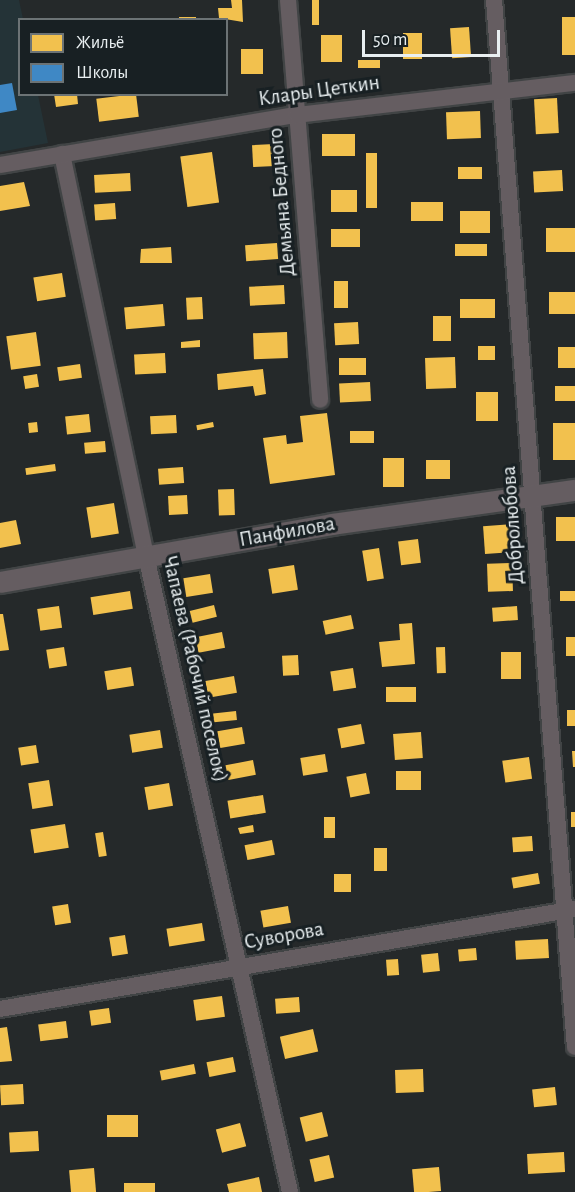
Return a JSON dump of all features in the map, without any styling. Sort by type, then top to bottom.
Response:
[{"type":"street","name":"Демьяна Бедного","points":[[288,0],[320,400]]},
{"type":"street","name":"Добролюбова","points":[[494,0],[533,493],[570,910],[575,1047]]},
{"type":"street","name":"Клары Цеткин","points":[[0,165],[297,115],[501,90],[575,84]]},
{"type":"street","name":"Чапаева (Рабочий поселок)","points":[[62,154],[146,556],[290,1192]]},
{"type":"street","name":"Панфилова","points":[[0,582],[533,493],[575,490]]},
{"type":"street","name":"Суворова","points":[[0,1009],[570,910]]},
{"type":"shaded area","points":[[0,0],[19,0],[23,18],[18,18],[18,96],[38,96],[48,143],[0,152]]},
{"type":"building: Жильё","points":[[231,0],[242,0],[243,22],[219,18],[218,8],[232,8]]},
{"type":"building: Жильё","points":[[312,0],[319,0],[319,25],[312,25]]},
{"type":"building: Жильё","points":[[562,17],[575,17],[575,55],[562,55]]},
{"type":"building: Жильё","points":[[469,27],[471,57],[452,58],[450,28]]},
{"type":"building: Жильё","points":[[403,33],[422,33],[422,59],[403,59]]},
{"type":"building: Жильё","points":[[321,35],[342,35],[342,62],[321,62]]},
{"type":"building: Жильё","points":[[241,49],[263,49],[263,74],[241,74]]},
{"type":"building: Жильё","points":[[358,60],[380,60],[380,68],[358,68]]},
{"type":"building: Жильё","points":[[54,96],[77,96],[78,104],[56,107]]},
{"type":"building: Жильё","points":[[136,96],[139,117],[99,122],[96,99]]},
{"type":"building: Жильё","points":[[557,98],[559,133],[536,134],[534,99]]},
{"type":"building: Жильё","points":[[480,111],[481,138],[447,139],[446,112]]},
{"type":"building: Жильё","points":[[322,134],[355,134],[355,156],[322,156]]},
{"type":"building: Жильё","points":[[274,144],[275,166],[253,167],[252,145]]},
{"type":"building: Жильё","points":[[212,152],[219,203],[187,207],[180,156]]},
{"type":"building: Жильё","points":[[366,153],[377,153],[377,208],[366,208]]},
{"type":"building: Жильё","points":[[458,167],[482,167],[482,179],[458,179]]},
{"type":"building: Жильё","points":[[562,170],[563,191],[534,192],[533,172]]},
{"type":"building: Жильё","points":[[130,173],[131,191],[95,193],[94,175]]},
{"type":"building: Жильё","points":[[24,182],[30,206],[0,211],[0,186]]},
{"type":"building: Жильё","points":[[331,190],[357,190],[357,212],[331,212]]},
{"type":"building: Жильё","points":[[411,202],[443,202],[443,221],[411,221]]},
{"type":"building: Жильё","points":[[115,203],[116,219],[95,220],[94,204]]},
{"type":"building: Жильё","points":[[460,211],[490,211],[490,233],[460,233]]},
{"type":"building: Жильё","points":[[546,228],[575,228],[575,252],[546,252]]},
{"type":"building: Жильё","points":[[331,229],[360,229],[360,247],[331,247]]},
{"type":"building: Жильё","points":[[277,243],[278,259],[246,261],[245,245]]},
{"type":"building: Жильё","points":[[455,244],[487,244],[487,256],[455,256]]},
{"type":"building: Жильё","points":[[171,247],[172,263],[140,263],[141,249]]},
{"type":"building: Жильё","points":[[62,273],[66,297],[37,301],[33,278]]},
{"type":"building: Жильё","points":[[334,281],[348,281],[348,308],[334,308]]},
{"type":"building: Жильё","points":[[284,285],[285,304],[250,306],[249,287]]},
{"type":"building: Жильё","points":[[549,292],[575,292],[575,314],[549,314]]},
{"type":"building: Жильё","points":[[202,297],[203,319],[187,320],[186,298]]},
{"type":"building: Жильё","points":[[460,299],[495,299],[495,318],[460,318]]},
{"type":"building: Жильё","points":[[163,304],[165,326],[126,329],[124,307]]},
{"type":"building: Жильё","points":[[433,316],[451,316],[451,341],[433,341]]},
{"type":"building: Жильё","points":[[358,322],[359,344],[335,345],[334,323]]},
{"type":"building: Жильё","points":[[36,332],[41,366],[11,370],[6,336]]},
{"type":"building: Жильё","points":[[287,332],[288,358],[254,359],[253,333]]},
{"type":"building: Жильё","points":[[200,340],[200,347],[181,348],[181,342]]},
{"type":"building: Жильё","points":[[478,346],[495,346],[495,360],[478,360]]},
{"type":"building: Жильё","points":[[558,347],[575,347],[575,368],[558,368]]},
{"type":"building: Жильё","points":[[165,353],[166,373],[135,375],[134,355]]},
{"type":"building: Жильё","points":[[455,357],[456,388],[426,389],[425,358]]},
{"type":"building: Жильё","points":[[339,358],[366,358],[366,375],[339,375]]},
{"type":"building: Жильё","points":[[80,364],[82,378],[59,381],[57,367]]},
{"type":"building: Жильё","points":[[263,369],[266,394],[255,396],[253,386],[218,390],[217,374]]},
{"type":"building: Жильё","points":[[37,374],[39,387],[25,389],[23,376]]},
{"type":"building: Жильё","points":[[370,382],[371,401],[340,403],[339,384]]},
{"type":"building: Жильё","points":[[555,386],[575,386],[575,401],[555,401]]},
{"type":"building: Жильё","points":[[476,392],[498,392],[498,421],[476,421]]},
{"type":"building: Жильё","points":[[327,413],[335,475],[270,484],[263,438],[286,435],[287,444],[303,442],[300,416]]},
{"type":"building: Жильё","points":[[89,414],[91,432],[67,434],[65,417]]},
{"type":"building: Жильё","points":[[176,415],[177,433],[151,434],[150,416]]},
{"type":"building: Жильё","points":[[37,422],[38,432],[29,433],[28,423]]},
{"type":"building: Жильё","points":[[213,422],[214,427],[197,430],[196,425]]},
{"type":"building: Жильё","points":[[553,423],[575,423],[575,460],[553,460]]},
{"type":"building: Жильё","points":[[350,431],[374,431],[374,443],[350,443]]},
{"type":"building: Жильё","points":[[105,441],[106,452],[85,454],[84,443]]},
{"type":"building: Жильё","points":[[383,458],[404,458],[404,487],[383,487]]},
{"type":"building: Жильё","points":[[426,460],[450,460],[450,479],[426,479]]},
{"type":"building: Жильё","points":[[55,464],[56,471],[26,475],[25,468]]},
{"type":"building: Жильё","points":[[183,467],[184,483],[159,485],[158,469]]},
{"type":"building: Жильё","points":[[234,489],[235,515],[219,516],[218,490]]},
{"type":"building: Жильё","points":[[187,495],[188,514],[169,515],[168,496]]},
{"type":"building: Жильё","points":[[114,503],[119,534],[91,538],[86,507]]},
{"type":"building: Жильё","points":[[556,517],[575,517],[575,541],[556,541]]},
{"type":"building: Жильё","points":[[16,520],[21,544],[0,548],[0,523]]},
{"type":"building: Жильё","points":[[514,524],[516,552],[485,554],[483,526]]},
{"type":"building: Жильё","points":[[418,539],[421,563],[401,565],[398,541]]},
{"type":"building: Жильё","points":[[379,548],[384,579],[367,581],[362,551]]},
{"type":"building: Жильё","points":[[512,563],[513,591],[488,592],[487,564]]},
{"type":"building: Жильё","points":[[294,565],[298,590],[272,594],[268,569]]},
{"type":"building: Жильё","points":[[210,574],[213,593],[186,597],[183,578]]},
{"type":"building: Жильё","points":[[130,591],[133,609],[93,615],[90,597]]},
{"type":"building: Жильё","points":[[560,591],[575,591],[575,601],[560,601]]},
{"type":"building: Жильё","points":[[214,605],[217,617],[193,623],[190,611]]},
{"type":"building: Жильё","points":[[59,606],[62,628],[40,631],[37,609]]},
{"type":"building: Жильё","points":[[517,606],[518,620],[493,622],[492,608]]},
{"type":"building: Жильё","points":[[0,614],[3,614],[9,650],[0,651]]},
{"type":"building: Жильё","points":[[351,615],[354,629],[326,635],[323,621]]},
{"type":"building: Жильё","points":[[412,623],[415,664],[382,667],[379,642],[400,640],[399,624]]},
{"type":"building: Жильё","points":[[222,632],[225,648],[199,653],[195,637]]},
{"type":"building: Жильё","points":[[566,637],[575,637],[575,656],[566,656]]},
{"type":"building: Жильё","points":[[64,647],[67,666],[49,669],[46,650]]},
{"type":"building: Жильё","points":[[436,647],[445,647],[446,673],[437,673]]},
{"type":"building: Жильё","points":[[501,652],[521,652],[521,679],[501,679]]},
{"type":"building: Жильё","points":[[298,655],[299,675],[283,676],[282,656]]},
{"type":"building: Жильё","points":[[131,667],[134,686],[107,690],[104,671]]},
{"type":"building: Жильё","points":[[353,668],[356,688],[333,691],[330,672]]},
{"type":"building: Жильё","points":[[234,676],[237,693],[208,698],[205,681]]},
{"type":"building: Жильё","points":[[386,687],[416,687],[416,702],[386,702]]},
{"type":"building: Жильё","points":[[567,710],[575,710],[575,726],[567,726]]},
{"type":"building: Жильё","points":[[236,711],[237,720],[214,722],[213,713]]},
{"type":"building: Жильё","points":[[361,724],[365,744],[341,748],[337,729]]},
{"type":"building: Жильё","points":[[242,727],[245,744],[220,748],[217,731]]},
{"type":"building: Жильё","points":[[160,730],[163,748],[132,753],[129,735]]},
{"type":"building: Жильё","points":[[421,732],[423,758],[395,760],[393,734]]},
{"type":"building: Жильё","points":[[36,745],[39,763],[21,766],[18,748]]},
{"type":"building: Жильё","points":[[572,751],[575,751],[575,767],[573,767]]},
{"type":"building: Жильё","points":[[325,754],[328,772],[303,776],[300,758]]},
{"type":"building: Жильё","points":[[529,757],[532,779],[505,783],[502,761]]},
{"type":"building: Жильё","points":[[253,760],[256,775],[228,780],[226,765]]},
{"type":"building: Жильё","points":[[396,771],[421,771],[421,790],[396,790]]},
{"type":"building: Жильё","points":[[366,773],[370,794],[350,797],[346,777]]},
{"type":"building: Жильё","points":[[49,780],[53,806],[32,809],[28,783]]},
{"type":"building: Жильё","points":[[169,783],[173,806],[148,810],[144,787]]},
{"type":"building: Жильё","points":[[263,795],[266,813],[230,818],[227,801]]},
{"type":"building: Жильё","points":[[571,812],[575,812],[575,827],[571,827]]},
{"type":"building: Жильё","points":[[324,817],[335,817],[335,838],[324,838]]},
{"type":"building: Жильё","points":[[65,824],[69,848],[34,853],[30,829]]},
{"type":"building: Жильё","points":[[253,825],[254,832],[240,834],[238,828]]},
{"type":"building: Жильё","points":[[103,832],[107,856],[99,857],[95,833]]},
{"type":"building: Жильё","points":[[532,836],[533,851],[513,852],[512,837]]},
{"type":"building: Жильё","points":[[272,840],[275,855],[247,860],[245,845]]},
{"type":"building: Жильё","points":[[374,848],[387,848],[387,871],[374,871]]},
{"type":"building: Жильё","points":[[538,873],[540,884],[513,889],[511,878]]},
{"type":"building: Жильё","points":[[334,874],[351,874],[351,892],[334,892]]},
{"type":"building: Жильё","points":[[68,904],[71,923],[55,925],[52,907]]},
{"type":"building: Жильё","points":[[288,906],[291,923],[263,928],[260,911]]},
{"type":"building: Жильё","points":[[202,923],[205,941],[169,946],[166,929]]},
{"type":"building: Жильё","points":[[125,935],[128,954],[112,956],[109,938]]},
{"type":"building: Жильё","points":[[548,939],[549,958],[516,960],[515,941]]},
{"type":"building: Жильё","points":[[476,948],[477,960],[459,962],[458,950]]},
{"type":"building: Жильё","points":[[438,953],[440,971],[423,973],[421,955]]},
{"type":"building: Жильё","points":[[398,959],[399,975],[387,976],[386,960]]},
{"type":"building: Жильё","points":[[222,996],[225,1017],[196,1021],[193,1000]]},
{"type":"building: Жильё","points":[[299,997],[300,1012],[276,1014],[275,999]]},
{"type":"building: Жильё","points":[[109,1008],[111,1023],[91,1026],[89,1011]]},
{"type":"building: Жильё","points":[[66,1021],[68,1038],[40,1041],[38,1024]]},
{"type":"building: Жильё","points":[[7,1027],[12,1061],[0,1062],[0,1028]]},
{"type":"building: Жильё","points":[[313,1029],[318,1051],[285,1059],[280,1037]]},
{"type":"building: Жильё","points":[[233,1057],[236,1072],[209,1077],[206,1062]]},
{"type":"building: Жильё","points":[[194,1064],[196,1074],[162,1080],[160,1071]]},
{"type":"building: Жильё","points":[[423,1069],[424,1092],[396,1093],[395,1070]]},
{"type":"building: Жильё","points":[[23,1084],[24,1104],[1,1105],[0,1085]]},
{"type":"building: Жильё","points":[[555,1087],[557,1105],[534,1107],[532,1089]]},
{"type":"building: Жильё","points":[[322,1112],[328,1136],[306,1142],[300,1118]]},
{"type":"building: Жильё","points":[[107,1115],[138,1115],[138,1137],[107,1137]]},
{"type":"building: Жильё","points":[[240,1123],[246,1146],[222,1153],[216,1129]]},
{"type":"building: Жильё","points":[[38,1131],[39,1151],[10,1152],[9,1133]]},
{"type":"building: Жильё","points":[[564,1152],[565,1172],[528,1174],[527,1154]]},
{"type":"building: Жильё","points":[[329,1155],[334,1177],[315,1182],[310,1159]]},
{"type":"building: Жильё","points":[[439,1167],[441,1191],[414,1192],[412,1169]]},
{"type":"building: Жильё","points":[[94,1168],[96,1192],[71,1192],[69,1170]]},
{"type":"building: Жильё","points":[[259,1177],[262,1192],[229,1192],[227,1184]]},
{"type":"building: Жильё","points":[[124,1183],[155,1183],[155,1192],[124,1192]]},
{"type":"building: Школы","points":[[12,83],[17,110],[0,113],[0,85]]}]
